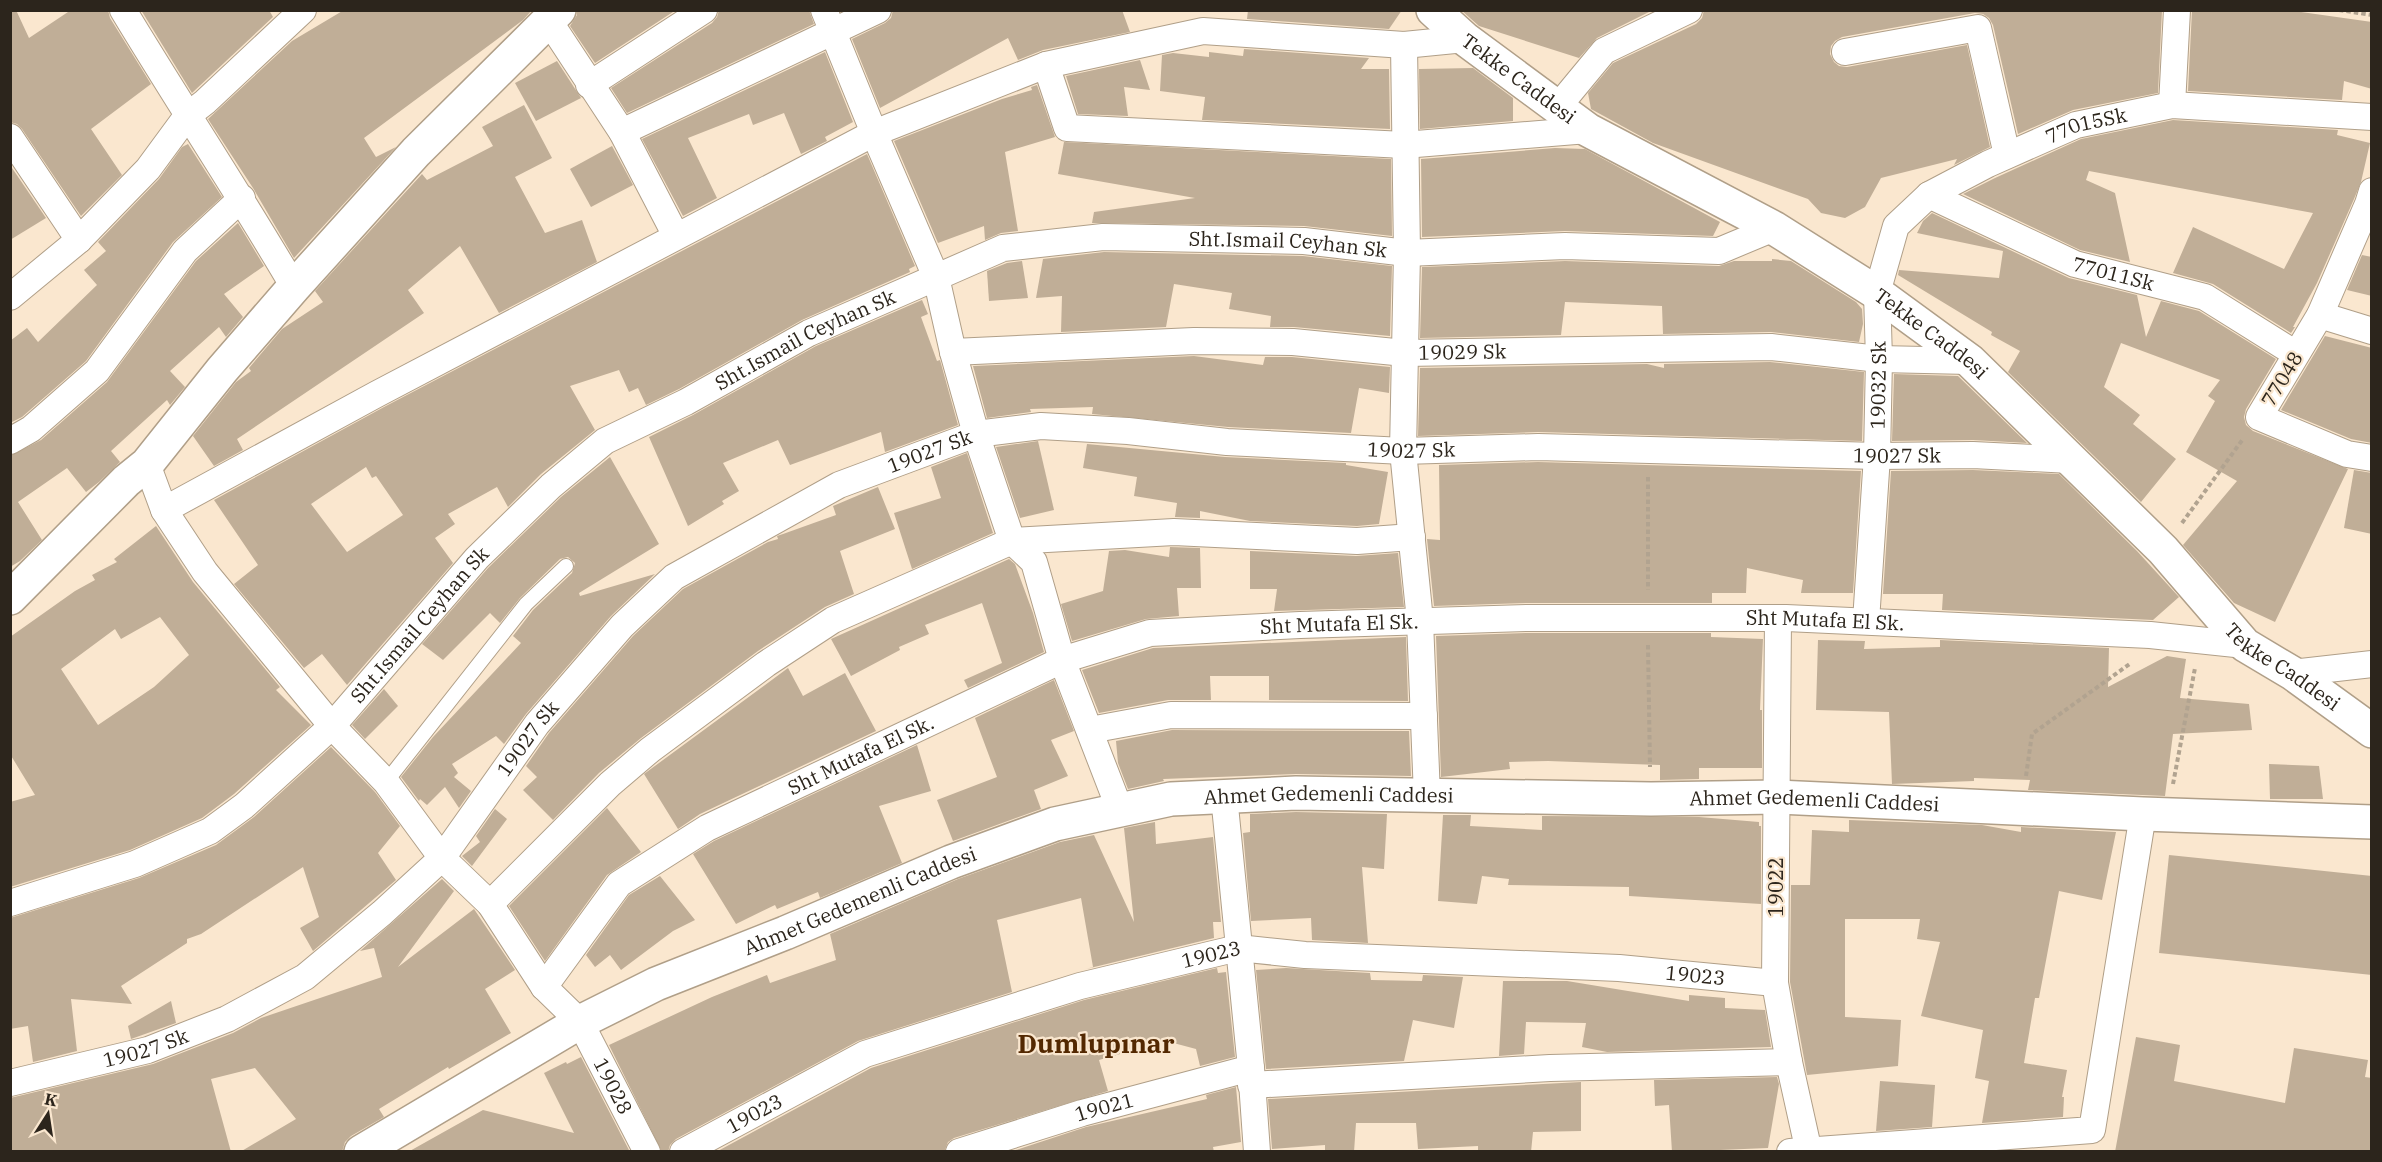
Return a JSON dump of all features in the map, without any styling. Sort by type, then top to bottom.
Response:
[{"type":"street","points":[[123,10],[187,116],[242,198],[294,287]]},
{"type":"street","points":[[590,85],[704,10]]},
{"type":"street","points":[[622,132],[829,21],[878,10]]},
{"type":"street","name":"Tekke Caddesi","points":[[1433,10],[1465,39],[1556,109],[1588,130],[1773,228],[1877,293],[1970,361],[2163,550],[2246,645],[2292,673],[2372,731]]},
{"type":"street","points":[[1556,109],[1604,51],[1689,10]]},
{"type":"street","points":[[2172,105],[2177,10]]},
{"type":"street","points":[[10,297],[79,240],[148,169],[187,116],[205,102],[289,16]]},
{"type":"street","points":[[10,598],[126,481],[147,464],[222,370],[416,152],[554,16],[590,85],[622,132],[676,236]]},
{"type":"street","points":[[829,21],[874,133],[936,276],[953,352],[976,434],[1012,541],[1034,562],[1062,660],[1120,810]]},
{"type":"street","points":[[1845,52],[1978,28],[2007,155]]},
{"type":"street","points":[[164,510],[676,236],[874,133],[1046,65],[1203,31],[1404,45],[1465,39]]},
{"type":"street","points":[[1404,45],[1407,253],[1403,451],[1420,621],[1427,796]]},
{"type":"street","points":[[1046,65],[1067,128],[1404,146],[1588,130]]},
{"type":"street","name":"77015Sk","points":[[1877,293],[1896,226],[1929,195],[2007,155],[2076,125],[2172,105],[2372,117]]},
{"type":"street","points":[[10,137],[79,240]]},
{"type":"street","name":"77048","points":[[2259,417],[2320,315],[2372,191]]},
{"type":"street","name":"77011Sk","points":[[1929,195],[2075,264],[2205,297],[2296,354]]},
{"type":"street","points":[[10,441],[32,429],[98,371],[185,251],[242,198]]},
{"type":"street","name":"Sht.Ismail Ceyhan Sk","points":[[10,903],[135,864],[210,831],[244,806],[332,726],[477,558],[551,486],[605,441],[686,402],[809,333],[1003,248],[1103,237],[1304,242],[1407,253],[1565,246],[1719,251],[1773,228]]},
{"type":"street","name":"19032 Sk","points":[[1866,621],[1877,456],[1879,359],[1877,293]]},
{"type":"street","points":[[2320,315],[2372,331]]},
{"type":"street","name":"19029 Sk","points":[[953,352],[1194,341],[1293,342],[1405,353],[1771,347],[1879,359],[1970,361]]},
{"type":"street","points":[[2259,417],[2347,454],[2372,458]]},
{"type":"street","name":"19027 Sk","points":[[10,1083],[148,1050],[227,1019],[305,977],[382,913],[442,858],[537,724],[622,626],[674,577],[839,485],[976,434],[1041,426],[1128,430],[1227,442],[1403,451],[1538,447],[1877,456],[1973,455],[2071,460]]},
{"type":"street","name":"19028","points":[[147,464],[164,510],[205,572],[332,726],[386,782],[442,858],[490,904],[544,987],[580,1022],[647,1152]]},
{"type":"street","points":[[490,904],[610,784],[650,750],[766,664],[833,620],[1012,541],[1174,532],[1356,541],[1412,537]]},
{"type":"street","name":"Sht Mutafa El Sk.","points":[[544,987],[619,884],[707,828],[1062,660],[1150,633],[1527,618],[1778,618],[2168,637],[2246,645]]},
{"type":"street","name":"19022","points":[[1778,618],[1775,983],[1803,1151]]},
{"type":"street","points":[[2292,673],[2372,664]]},
{"type":"street","points":[[1090,730],[1172,715],[1424,716]]},
{"type":"street","name":"Ahmet Gedemenli Caddesi","points":[[361,1152],[580,1022],[656,984],[785,933],[951,862],[1055,824],[1171,799],[1296,793],[1651,799],[1777,797],[2155,815],[2372,822]]},
{"type":"street","points":[[1224,796],[1257,1152]]},
{"type":"street","points":[[1803,1151],[2092,1130],[2155,815]]},
{"type":"street","name":"19023","points":[[683,1152],[865,1054],[1080,986],[1238,948],[1305,955],[1618,968],[1775,983]]},
{"type":"street","name":"19021","points":[[959,1152],[1082,1113],[1251,1077],[1789,1062]]},
{"type":"lane","points":[[386,782],[526,604],[567,566]]},
{"type":"path","points":[[2339,10],[2372,15]]},
{"type":"path","name":"77048","points":[[2163,550],[2259,417]]},
{"type":"path","points":[[2022,809],[2032,734],[2168,637]]},
{"type":"path","points":[[2155,815],[2200,640]]},
{"type":"building","points":[[10,10],[16,10],[29,38],[71,10],[108,10],[110,18],[151,84],[91,129],[122,175],[81,216],[22,129],[10,122]]},
{"type":"building","points":[[141,10],[269,10],[273,17],[192,93]]},
{"type":"building","points":[[344,10],[532,10],[523,20],[364,138],[376,157],[396,147],[294,258],[253,188],[208,119],[292,41]]},
{"type":"building","points":[[577,10],[676,10],[595,63],[570,26],[577,15]]},
{"type":"building","points":[[719,10],[809,10],[814,24],[627,113],[611,88],[712,23]]},
{"type":"building","points":[[893,10],[1122,10],[1130,32],[1043,50],[1018,60],[1008,38],[880,108],[852,39],[885,23],[891,18]]},
{"type":"building","points":[[1248,10],[1402,10],[1389,29],[1247,19]]},
{"type":"building","points":[[1461,10],[1653,10],[1597,38],[1579,58],[1479,26]]},
{"type":"building","points":[[1704,10],[2162,10],[2158,93],[2073,110],[2018,134],[1993,25],[1983,14],[1975,13],[1842,37],[1831,46],[1830,54],[1839,66],[1847,67],[1967,45],[1990,147],[1954,165],[1957,159],[1881,178],[1865,207],[1845,218],[1821,213],[1808,199],[1653,143],[1591,109],[1588,93],[1613,63],[1696,24],[1702,18]]},
{"type":"building","points":[[2192,10],[2287,10],[2372,22],[2372,89],[2344,81],[2342,100],[2188,91]]},
{"type":"building","points":[[1244,49],[1369,58],[1361,69],[1389,69],[1390,129],[1202,120],[1205,97],[1160,91],[1162,55],[1173,53],[1209,57],[1209,52],[1243,56]]},
{"type":"building","points":[[825,52],[853,122],[825,137],[827,141],[801,154],[784,113],[753,125],[749,114],[688,138],[717,198],[683,216],[642,139]]},
{"type":"building","points":[[1140,60],[1150,90],[1124,87],[1128,116],[1078,114],[1066,76]]},
{"type":"building","points":[[557,61],[581,98],[536,121],[515,83]]},
{"type":"building","points":[[1473,68],[1513,98],[1513,121],[1420,129],[1419,69]]},
{"type":"building","points":[[1037,85],[1055,137],[1005,152],[1018,231],[1001,233],[985,240],[984,226],[938,243],[894,141],[1002,99],[1032,90],[1031,87]]},
{"type":"building","points":[[524,105],[552,158],[515,177],[545,233],[582,220],[597,262],[499,313],[460,246],[408,290],[424,313],[237,439],[243,450],[214,466],[193,436],[236,382],[251,371],[249,368],[282,329],[323,302],[315,291],[422,174],[427,180],[493,146],[482,127]]},
{"type":"building","points":[[2173,120],[2338,130],[2337,135],[2370,143],[2361,182],[2354,199],[2317,283],[2291,333],[2213,284],[2173,273],[2193,227],[2284,269],[2313,213],[2089,171],[2086,180],[2115,193],[2130,262],[2080,250],[1963,194],[2081,139]]},
{"type":"building","points":[[1064,142],[1391,159],[1392,236],[1304,226],[1092,223],[1094,212],[1195,198],[1058,174]]},
{"type":"building","points":[[188,144],[222,197],[173,242],[86,361],[22,417],[10,423],[10,341],[27,328],[38,342],[97,285],[84,270],[106,251],[98,242],[159,179],[182,147]]},
{"type":"building","points":[[612,146],[633,185],[591,207],[570,169]]},
{"type":"building","points":[[1555,148],[1585,149],[1720,222],[1713,236],[1565,231],[1422,237],[1421,159]]},
{"type":"building","points":[[867,154],[915,266],[909,269],[910,272],[802,320],[646,405],[638,388],[629,392],[619,370],[570,386],[595,430],[541,474],[508,507],[497,487],[448,514],[455,524],[435,538],[453,563],[347,685],[322,654],[304,668],[234,584],[258,565],[214,500],[384,407]],"holes":[[[366,467],[372,478],[376,476],[403,515],[347,552],[311,504]]]},
{"type":"building","points":[[10,165],[46,218],[10,240]]},
{"type":"building","points":[[1932,213],[2069,278],[2137,295],[2146,337],[2161,301],[2199,311],[2276,359],[2246,409],[2244,417],[2246,425],[2253,431],[2348,469],[2275,622],[2234,603],[2183,545],[2237,481],[2186,452],[2215,401],[2208,396],[2220,380],[2121,343],[2104,387],[2140,415],[2133,424],[2176,459],[2141,502],[2008,372],[2020,351],[1898,275],[1899,270],[1999,278],[2003,251],[1917,233],[1923,221]]},
{"type":"building","points":[[238,223],[264,266],[224,294],[243,317],[226,337],[219,327],[170,371],[185,387],[170,405],[167,400],[111,451],[120,462],[99,482],[86,492],[67,468],[18,502],[42,540],[20,561],[10,567],[10,456],[41,440],[107,382],[196,261]]},
{"type":"building","points":[[1104,252],[1303,256],[1392,266],[1390,336],[1270,327],[1271,316],[1229,309],[1232,293],[1174,284],[1166,327],[1061,332],[1062,296],[1036,298],[1043,259]]},
{"type":"building","points":[[2362,255],[2372,257],[2372,296],[2347,290]]},
{"type":"building","points":[[1772,259],[1791,261],[1856,302],[1862,309],[1863,324],[1859,342],[1771,332],[1663,334],[1662,306],[1565,302],[1561,335],[1420,338],[1422,267],[1565,261],[1719,266],[1734,261],[1772,261]]},
{"type":"building","points":[[1022,261],[1028,298],[989,301],[987,271],[1007,263]]},
{"type":"building","points":[[922,300],[928,314],[921,317],[937,361],[940,360],[958,425],[885,452],[881,432],[790,465],[778,440],[723,463],[739,491],[722,501],[724,504],[688,526],[649,437],[816,346]]},
{"type":"building","points":[[2325,336],[2372,348],[2372,443],[2351,439],[2281,410]]},
{"type":"building","points":[[1194,356],[1263,365],[1265,357],[1292,357],[1390,367],[1389,393],[1359,388],[1351,433],[1228,427],[1092,414],[1093,407],[1030,409],[1031,412],[987,418],[973,366]]},
{"type":"building","points":[[1770,362],[1864,372],[1862,441],[1538,432],[1418,436],[1420,368],[1647,364],[1664,368],[1664,364]]},
{"type":"building","points":[[1894,374],[1958,376],[2027,443],[1973,440],[1892,441]]},
{"type":"building","points":[[1038,441],[1054,510],[1020,518],[996,447]]},
{"type":"building","points":[[1087,444],[1225,457],[1346,463],[1346,465],[1388,472],[1379,524],[1357,526],[1250,521],[1200,511],[1200,518],[1175,517],[1177,503],[1134,496],[1137,477],[1083,468]]},
{"type":"building","points":[[967,453],[993,533],[912,569],[894,513],[941,498],[931,467]]},
{"type":"building","points":[[610,457],[659,544],[579,593],[580,596],[655,574],[611,616],[526,714],[504,744],[496,736],[452,764],[458,773],[454,777],[471,791],[459,808],[445,787],[427,805],[420,799],[419,801],[401,777],[433,737],[521,643],[513,636],[533,610],[572,573],[575,563],[568,557],[560,559],[520,598],[500,623],[490,613],[443,660],[422,644],[488,568],[561,497]]},
{"type":"building","points":[[1538,462],[1861,471],[1853,593],[1801,593],[1803,580],[1747,568],[1746,593],[1712,593],[1712,603],[1527,603],[1434,606],[1427,539],[1440,540],[1439,465]]},
{"type":"building","points":[[1973,470],[2059,474],[2137,551],[2179,597],[2153,620],[1942,610],[1943,594],[1883,594],[1891,471]]},
{"type":"building","points":[[2354,470],[2372,473],[2372,534],[2344,528]]},
{"type":"building","points":[[878,487],[895,529],[840,551],[854,594],[825,607],[758,651],[641,738],[599,773],[553,820],[523,790],[537,777],[526,766],[549,733],[633,636],[683,589],[768,542],[778,539],[777,536],[836,515],[833,506]]},
{"type":"building","points":[[156,526],[193,582],[280,687],[276,690],[311,725],[234,794],[202,818],[130,850],[10,887],[10,802],[35,795],[10,754],[10,637],[75,591],[95,580],[92,575],[117,562],[114,559]],"holes":[[[160,617],[189,655],[154,687],[98,725],[61,669],[115,629],[121,639]]]},
{"type":"building","points":[[1170,547],[1200,548],[1201,588],[1177,588],[1179,616],[1146,619],[1072,641],[1061,604],[1103,591],[1109,551],[1125,550],[1169,557]]},
{"type":"building","points":[[1250,551],[1356,556],[1398,553],[1404,607],[1274,611],[1277,589],[1250,589]]},
{"type":"building","points":[[1009,559],[1015,564],[1044,652],[968,688],[964,680],[1002,663],[982,603],[925,625],[929,634],[899,647],[900,650],[851,676],[831,639]]},
{"type":"building","points":[[1527,633],[1711,633],[1711,637],[1763,639],[1760,710],[1762,710],[1762,768],[1699,768],[1699,779],[1660,780],[1660,765],[1509,762],[1510,769],[1441,777],[1436,636]]},
{"type":"building","points":[[1406,637],[1408,701],[1269,700],[1269,676],[1210,676],[1211,700],[1168,700],[1099,713],[1082,670],[1153,648]]},
{"type":"building","points":[[1818,640],[1865,641],[1864,649],[1940,647],[1940,640],[2109,648],[2108,687],[2167,656],[2186,659],[2180,698],[2249,704],[2252,730],[2173,734],[2165,796],[2028,790],[2030,780],[1974,778],[1974,781],[1892,784],[1889,712],[1816,710]]},
{"type":"building","points":[[788,668],[803,696],[845,673],[876,731],[700,814],[678,829],[644,774]]},
{"type":"building","points":[[1054,680],[1074,731],[1051,740],[1068,776],[1034,790],[1041,809],[953,841],[937,800],[997,777],[975,718]]},
{"type":"building","points":[[384,689],[398,706],[365,739],[352,725]]},
{"type":"building","points":[[1172,730],[1409,731],[1411,776],[1296,774],[1163,779],[1164,781],[1128,789],[1118,763],[1116,741]]},
{"type":"building","points":[[917,745],[931,791],[879,806],[902,863],[820,898],[818,892],[777,909],[775,905],[736,924],[693,854],[714,841]]},
{"type":"building","points":[[331,747],[375,792],[400,826],[378,853],[396,880],[313,951],[300,928],[319,917],[303,867],[201,934],[187,939],[187,943],[121,986],[132,1004],[71,999],[77,1051],[33,1062],[28,1026],[10,1029],[10,918],[139,878],[216,845],[254,817]]},
{"type":"building","points":[[2269,764],[2319,766],[2323,799],[2270,799]]},
{"type":"building","points":[[607,808],[641,852],[607,875],[545,961],[509,906]]},
{"type":"building","points":[[495,809],[507,819],[472,866],[462,856],[480,842],[476,836]]},
{"type":"building","points":[[1296,812],[1387,814],[1384,869],[1362,867],[1368,943],[1312,940],[1311,918],[1251,921],[1243,833],[1250,832],[1250,814]]},
{"type":"building","points":[[1443,815],[1471,815],[1470,826],[1542,830],[1542,816],[1699,817],[1759,822],[1761,826],[1761,904],[1629,896],[1629,887],[1508,885],[1509,879],[1482,876],[1477,904],[1438,901]]},
{"type":"building","points":[[1849,820],[1982,825],[2021,832],[2021,827],[2116,832],[2102,900],[2059,891],[2039,998],[2035,998],[2024,1063],[2067,1070],[2062,1097],[2064,1097],[2063,1117],[1982,1123],[1989,1081],[1975,1078],[1983,1030],[1921,1016],[1940,942],[1917,939],[1920,919],[1845,919],[1845,1017],[1901,1020],[1898,1066],[1807,1075],[1790,982],[1791,885],[1810,885],[1812,830],[1849,832]]},
{"type":"building","points":[[1155,822],[1156,844],[1213,837],[1221,922],[1213,922],[1214,938],[1086,969],[1093,967],[1081,898],[997,920],[1012,992],[858,1041],[676,1139],[670,1145],[668,1152],[662,1152],[609,1045],[712,997],[767,975],[770,983],[836,960],[830,934],[958,879],[1060,842],[1094,835],[1134,922],[1124,828]]},
{"type":"building","points":[[2169,855],[2372,876],[2372,975],[2159,953]]},
{"type":"building","points":[[660,876],[695,920],[673,931],[621,970],[610,955],[595,967],[586,955],[629,895]]},
{"type":"building","points":[[442,879],[454,891],[398,967],[474,909],[515,970],[485,989],[511,1033],[449,1069],[448,1067],[379,1109],[384,1117],[351,1136],[345,1142],[342,1152],[240,1152],[296,1119],[255,1068],[211,1079],[231,1152],[10,1152],[10,1098],[153,1064],[233,1033],[261,1018],[382,977],[374,948],[360,951]]},
{"type":"building","points":[[1217,968],[1218,973],[1226,972],[1235,1057],[1200,1066],[1196,1049],[1166,1041],[1099,1060],[1108,1091],[954,1138],[948,1142],[944,1152],[716,1152],[871,1068],[1084,1000]]},
{"type":"building","points":[[1286,968],[1370,973],[1371,980],[1422,981],[1423,975],[1463,977],[1454,1028],[1413,1020],[1404,1061],[1266,1069],[1256,970]]},
{"type":"building","points":[[1503,981],[1567,981],[1689,1001],[1689,995],[1725,998],[1725,1008],[1765,1010],[1771,1047],[1607,1052],[1582,1047],[1586,1023],[1526,1022],[1524,1054],[1499,1056]]},
{"type":"building","points":[[171,1001],[176,1023],[131,1039],[128,1026]]},
{"type":"building","points":[[2136,1037],[2180,1045],[2174,1081],[2285,1103],[2294,1048],[2368,1060],[2365,1077],[2372,1078],[2372,1152],[2115,1152]]},
{"type":"building","points":[[581,1057],[630,1152],[408,1152],[483,1110],[574,1133],[544,1073]]},
{"type":"building","points":[[1777,1077],[1779,1084],[1768,1148],[1672,1152],[1669,1105],[1655,1106],[1654,1080]]},
{"type":"building","points":[[1880,1081],[1935,1085],[1932,1127],[1876,1131]]},
{"type":"building","points":[[1581,1082],[1581,1131],[1533,1132],[1531,1152],[1478,1152],[1478,1146],[1418,1149],[1416,1123],[1356,1123],[1354,1152],[1325,1152],[1325,1145],[1272,1149],[1268,1099]]},
{"type":"building","points":[[1236,1087],[1241,1142],[1213,1147],[1214,1152],[1010,1152],[1086,1127],[1207,1099],[1206,1095]]},
{"type":"district","name":"Dumlupınar","points":[[1096,1044]]}]
